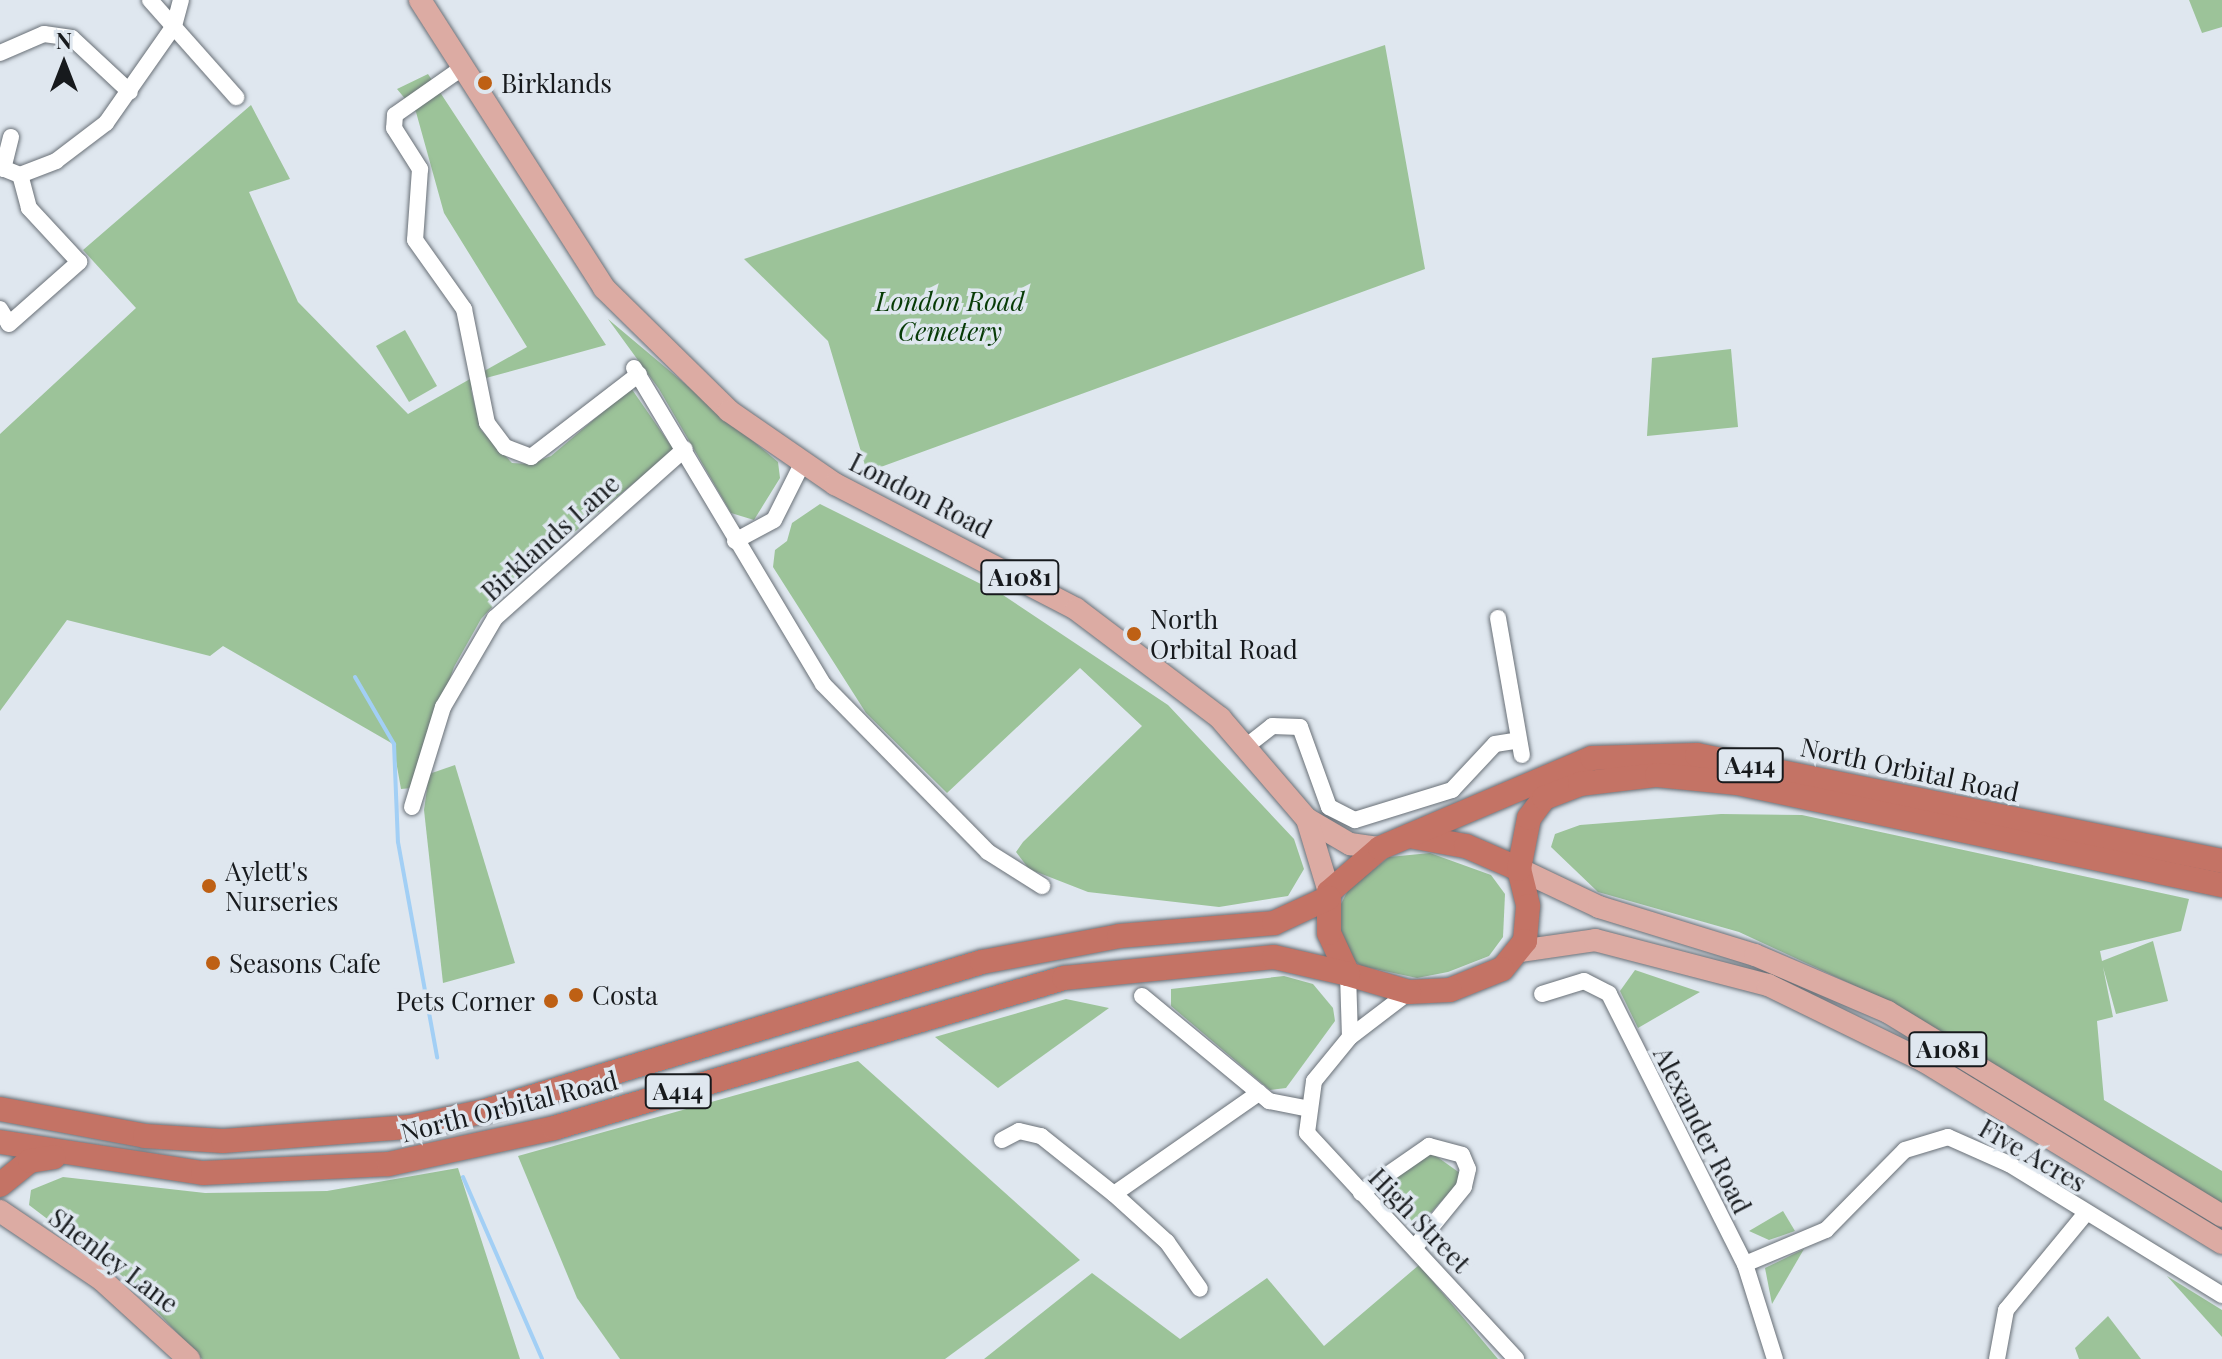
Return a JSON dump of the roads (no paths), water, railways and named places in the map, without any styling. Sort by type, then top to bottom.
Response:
[{"type":"highway","name":"North Orbital Road","points":[[1409,836],[1554,769],[1660,752],[2222,861]]},
{"type":"highway","name":"North Orbital Road","points":[[1519,869],[1529,818],[1544,798],[1580,784],[1657,775],[1737,783],[2222,885]]},
{"type":"highway","points":[[1409,836],[1466,846],[1519,869],[1528,906],[1520,951],[1485,979],[1409,992],[1348,974],[1332,943],[1329,895],[1380,848],[1409,836]]},
{"type":"highway","name":"North Orbital Road","points":[[0,1109],[145,1136],[223,1141],[410,1127],[485,1111],[982,962],[1119,936],[1274,923],[1329,895]]},
{"type":"highway","name":"North Orbital Road","points":[[0,1142],[60,1156],[203,1173],[389,1164],[554,1128],[1064,978],[1274,957],[1348,974]]},
{"type":"highway","points":[[0,1180],[30,1161],[60,1156]]},
{"type":"main road","name":"London Road","points":[[420,0],[604,288],[718,401],[802,464],[1076,609],[1154,662],[1248,745],[1307,819],[1350,844],[1380,848]]},
{"type":"main road","name":"London Road","points":[[1307,819],[1329,895]]},
{"type":"main road","name":"A1081","points":[[1519,869],[1599,907],[1755,955],[1888,1012],[2222,1216]]},
{"type":"main road","name":"A1081","points":[[1520,951],[1595,940],[1768,985],[1924,1061],[2222,1243]]},
{"type":"main road","name":"Shenley Lane","points":[[0,1211],[101,1279],[189,1359]]},
{"type":"street","points":[[150,0],[236,97]]},
{"type":"street","points":[[11,137],[2,168],[20,175],[56,161],[106,123],[174,26],[181,0]]},
{"type":"street","points":[[0,53],[44,34],[72,38],[130,92]]},
{"type":"street","points":[[462,68],[395,115],[394,128],[420,169],[415,240],[464,309],[487,423],[505,447],[531,457],[636,371],[685,449],[735,541],[852,718],[988,852],[1042,886]]},
{"type":"street","points":[[4,331],[79,262],[29,208],[20,175]]},
{"type":"street","points":[[0,309],[4,331]]},
{"type":"street","name":"Birklands Lane","points":[[412,807],[443,707],[495,618],[685,449]]},
{"type":"street","points":[[735,541],[774,520],[802,464]]},
{"type":"street","points":[[1248,745],[1272,726],[1300,727],[1329,807],[1355,820],[1452,790],[1495,744],[1520,748],[1498,618]]},
{"type":"street","points":[[1348,974],[1350,1037]]},
{"type":"street","name":"Alexander Road","points":[[1542,994],[1584,981],[1609,994],[1745,1264],[1775,1359]]},
{"type":"street","points":[[1142,996],[1259,1093],[1278,1106],[1305,1108],[1314,1081],[1350,1037],[1409,992]]},
{"type":"street","points":[[1114,1194],[1259,1093]]},
{"type":"street","name":"High Street","points":[[1305,1108],[1310,1139],[1415,1247],[1516,1359]]},
{"type":"street","points":[[1002,1140],[1031,1132],[1114,1194],[1167,1242],[1200,1289]]},
{"type":"street","name":"Five Acres","points":[[1745,1264],[1826,1230],[1924,1139],[1966,1142],[2222,1295]]},
{"type":"street","points":[[1361,1193],[1429,1146],[1447,1145],[1462,1155],[1468,1169],[1464,1187],[1415,1247]]},
{"type":"street","points":[[1997,1359],[2006,1310],[2085,1214]]},
{"type":"waterway","points":[[355,677],[394,744],[398,842],[437,1057]]},
{"type":"waterway","points":[[463,1177],[542,1359]]},
{"type":"place","name":"Birklands","points":[[485,83]]},
{"type":"place","name":"North Orbital Road","points":[[1134,634]]},
{"type":"place","name":"Aylett's Nurseries","points":[[209,886]]},
{"type":"place","name":"Seasons Cafe","points":[[213,963]]},
{"type":"place","name":"Costa","points":[[576,995]]},
{"type":"place","name":"Pets Corner","points":[[551,1001]]},
{"type":"park label","name":"London Road Cemetery","points":[[950,316]]}]
